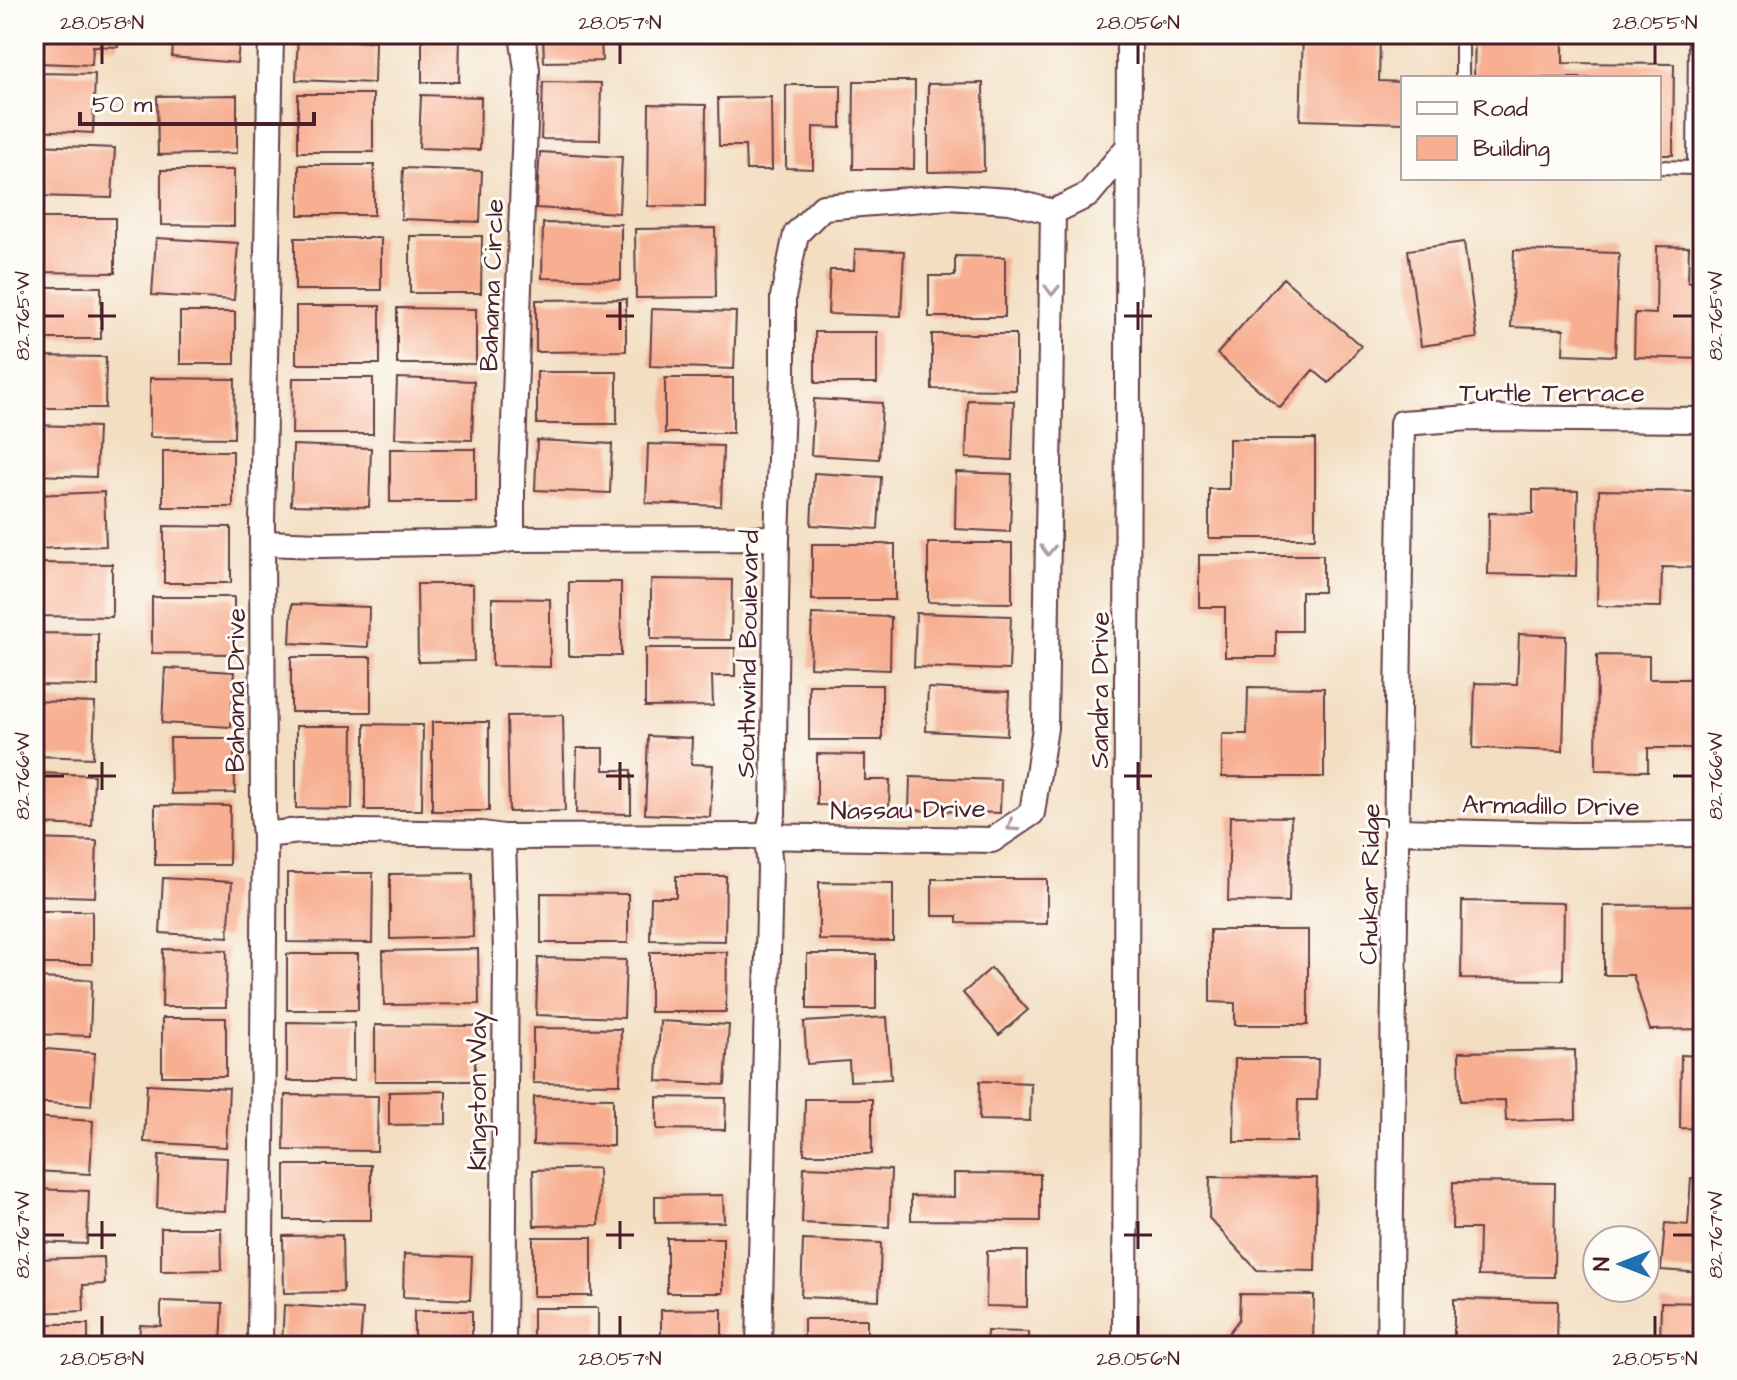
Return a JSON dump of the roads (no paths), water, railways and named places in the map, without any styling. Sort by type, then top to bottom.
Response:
[{"type":"street","name":"Bahama Drive","points":[[260,1346],[265,835],[264,543],[271,34]]},
{"type":"street","name":"Bahama Circle","points":[[512,539],[527,70],[522,34]]},
{"type":"street","name":"Sandra Drive","points":[[1125,1346],[1129,34]]},
{"type":"street","points":[[1053,212],[1088,195],[1129,146]]},
{"type":"street","name":"Southwind Boulevard","points":[[759,1346],[770,867],[767,838],[773,814],[783,297],[796,234],[823,207],[948,197],[1010,201],[1053,212]]},
{"type":"street","name":"Nassau Drive","points":[[265,835],[299,831],[503,837],[749,836],[992,840],[1032,813],[1045,728],[1053,212]]},
{"type":"street","name":"Turtle Terrace","points":[[1402,423],[1470,418],[1703,420]]},
{"type":"street","name":"Chukar Ridge","points":[[1389,1346],[1402,423]]},
{"type":"street","points":[[264,543],[777,538]]},
{"type":"street","name":"Armadillo Drive","points":[[1398,831],[1703,834]]},
{"type":"street","name":"Kingston Way","points":[[503,837],[506,955],[503,1346]]},
{"type":"lane","points":[[1462,34],[1462,76]]},
{"type":"lane","points":[[1661,167],[1698,167],[1695,34]]}]
